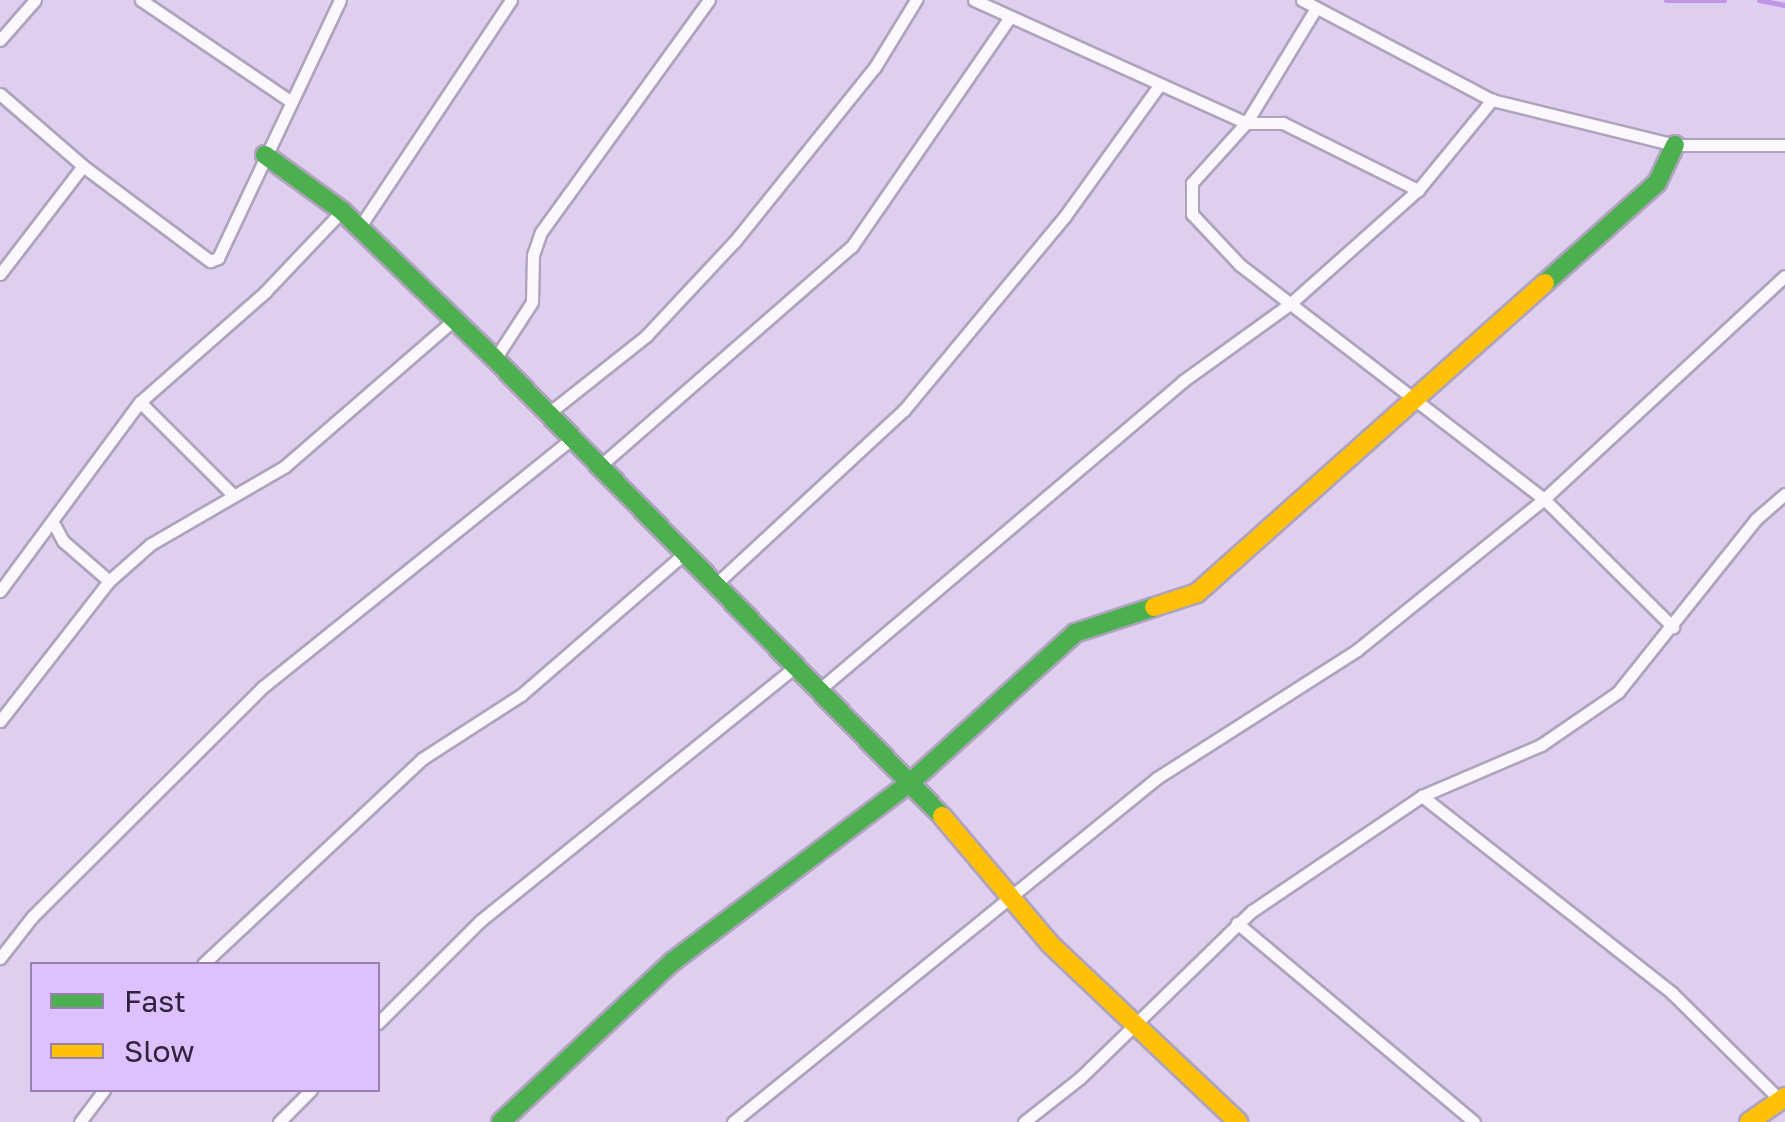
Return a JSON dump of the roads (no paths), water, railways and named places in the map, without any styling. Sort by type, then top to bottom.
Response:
[{"type":"main road","points":[[501,1122],[672,962],[912,782],[1076,633],[1197,593],[1418,402],[1656,183],[1675,145]]},
{"type":"main road","points":[[265,155],[342,211],[495,359],[717,582],[794,667],[912,782],[1010,902],[1238,1122]]},
{"type":"main road","points":[[1749,1122],[1782,1098]]},
{"type":"street","points":[[2,37],[36,0]]},
{"type":"street","points":[[140,0],[290,101]]},
{"type":"street","points":[[0,94],[82,166],[210,260],[218,258],[340,0]]},
{"type":"street","points":[[359,228],[511,0]]},
{"type":"street","points":[[495,359],[532,302],[533,255],[541,232],[708,0]]},
{"type":"street","points":[[549,413],[646,336],[735,241],[875,67],[916,0]]},
{"type":"street","points":[[974,0],[1158,87],[1246,123],[1283,122],[1418,190]]},
{"type":"street","points":[[1302,0],[1492,100],[1675,145],[1785,145]]},
{"type":"street","points":[[1316,8],[1246,123],[1192,183],[1192,214],[1240,265],[1544,499],[1672,627]]},
{"type":"street","points":[[601,465],[852,246],[1010,17]]},
{"type":"street","points":[[717,582],[904,410],[1065,216],[1158,87]]},
{"type":"street","points":[[819,690],[1183,382],[1292,303],[1418,190],[1492,100]]},
{"type":"street","points":[[0,274],[82,166]]},
{"type":"street","points":[[0,591],[55,526],[140,402],[264,292],[342,211]]},
{"type":"street","points":[[733,1122],[1010,902],[1157,778],[1357,650],[1544,499],[1785,276]]},
{"type":"street","points":[[0,721],[109,581],[151,544],[302,454],[454,320]]},
{"type":"street","points":[[140,402],[234,495]]},
{"type":"street","points":[[0,958],[32,918],[264,686],[573,438]]},
{"type":"street","points":[[1024,1122],[1080,1078],[1237,923],[1422,796],[1542,745],[1588,716],[1641,670],[1756,520],[1785,494]]},
{"type":"street","points":[[55,526],[62,541],[109,581]]},
{"type":"street","points":[[40,544],[62,541]]},
{"type":"street","points":[[206,962],[422,759],[520,695],[686,553]]},
{"type":"street","points":[[380,1022],[480,921],[794,667]]},
{"type":"street","points":[[1422,796],[1672,993],[1782,1098]]},
{"type":"street","points":[[1237,923],[1474,1122]]},
{"type":"street","points":[[80,1122],[102,1092]]},
{"type":"street","points":[[279,1122],[309,1092]]},
{"type":"street","points":[[1454,1122],[1464,1112]]},
{"type":"waterway","points":[[1666,0],[1724,0]]},
{"type":"waterway","points":[[1759,0],[1785,5]]}]
